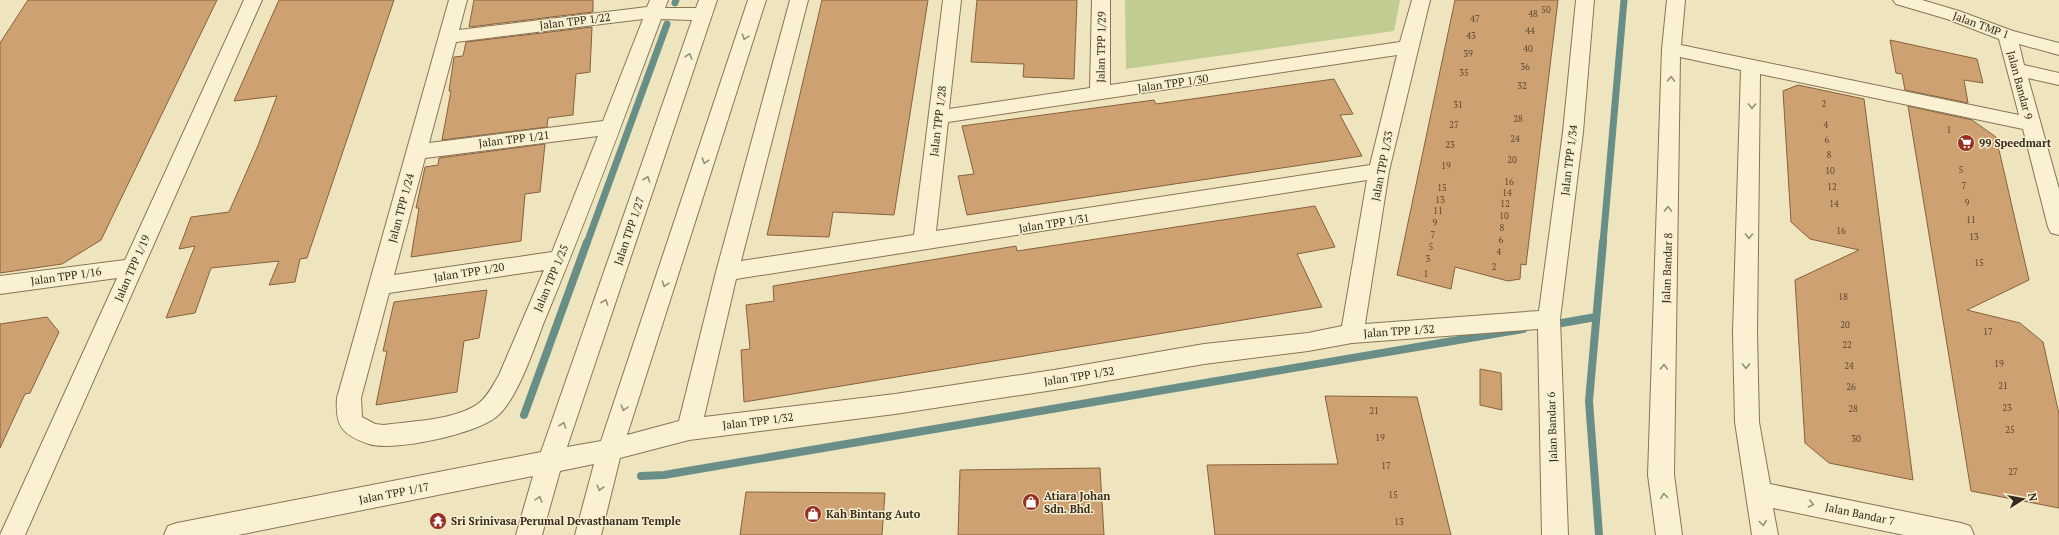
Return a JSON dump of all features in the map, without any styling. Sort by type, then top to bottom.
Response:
[{"type":"street","name":"Jalan TPP 1/19","points":[[12,535],[252,0]]},
{"type":"street","name":"Jalan TPP 1/24","points":[[348,416],[349,398],[458,0]]},
{"type":"street","points":[[588,535],[610,450],[757,0]]},
{"type":"street","points":[[689,429],[727,272],[799,0]]},
{"type":"street","name":"Jalan TPP 1/28","points":[[924,242],[952,0]]},
{"type":"street","name":"Jalan TPP 1/29","points":[[1100,94],[1101,0]]},
{"type":"street","name":"Jalan TPP 1/33","points":[[1352,334],[1379,171],[1408,47],[1421,0]]},
{"type":"street","name":"Jalan TPP 1/34","points":[[1549,319],[1573,132],[1585,0]]},
{"type":"street","name":"Jalan Bandar 8","points":[[1669,535],[1661,475],[1671,49],[1676,0]]},
{"type":"street","name":"Jalan TMP 1","points":[[1902,0],[1953,15],[2007,35],[2059,50]]},
{"type":"street","name":"Jalan TPP 1/22","points":[[448,37],[608,16],[657,7],[706,7]]},
{"type":"street","name":"Jalan TPP 1/25","points":[[348,416],[353,424],[360,429],[370,434],[384,436],[454,425],[488,410],[499,397],[509,379],[559,259],[612,127],[657,7]]},
{"type":"street","name":"Jalan TPP 1/27","points":[[529,535],[550,462],[706,7]]},
{"type":"street","name":"Jalan Bandar 9","points":[[2007,35],[2059,227]]},
{"type":"street","name":"Jalan TPP 1/30","points":[[938,117],[1408,47]]},
{"type":"street","points":[[1671,49],[1751,67],[2031,124]]},
{"type":"street","points":[[1751,67],[1745,333],[1747,422],[1765,535]]},
{"type":"street","points":[[2016,69],[2059,79]]},
{"type":"street","name":"Jalan TPP 1/21","points":[[416,152],[612,127]]},
{"type":"street","name":"Jalan TPP 1/31","points":[[727,272],[1379,171]]},
{"type":"street","name":"Jalan TPP 1/20","points":[[379,286],[559,259]]},
{"type":"street","name":"Jalan TPP 1/16","points":[[0,285],[133,267]]},
{"type":"street","name":"Jalan TPP 1/32","points":[[610,450],[689,429],[895,404],[1070,378],[1204,354],[1308,342],[1352,334],[1549,319]]},
{"type":"street","name":"Jalan Bandar 6","points":[[1549,319],[1555,535]]},
{"type":"street","name":"Jalan TPP 1/17","points":[[178,535],[610,450]]},
{"type":"street","name":"Jalan Bandar 7","points":[[1759,493],[1961,535]]},
{"type":"green space","points":[[1125,0],[1400,0],[1394,31],[1126,69]]},
{"type":"building","points":[[28,0],[217,0],[101,240],[62,264],[0,273],[0,43]]},
{"type":"building","points":[[279,0],[394,0],[307,258],[300,259],[295,282],[269,285],[279,261],[211,268],[195,313],[166,318],[195,246],[179,249],[191,217],[229,212],[257,148],[277,96],[234,101]]},
{"type":"building","points":[[474,0],[593,0],[593,12],[469,27]]},
{"type":"building","points":[[822,0],[928,0],[894,215],[833,212],[829,237],[767,235]]},
{"type":"building","points":[[977,0],[1077,0],[1074,79],[1023,77],[1024,64],[971,62]]},
{"type":"building","points":[[1455,0],[1558,0],[1526,265],[1521,264],[1520,279],[1508,281],[1455,267],[1451,289],[1397,275]]},
{"type":"building","points":[[592,27],[590,72],[576,74],[573,115],[548,118],[547,127],[442,140],[451,91],[449,91],[454,57],[463,56],[466,42]]},
{"type":"building","points":[[1890,40],[1977,59],[1983,83],[1964,80],[1968,103],[1905,90],[1902,74],[1896,73]]},
{"type":"building","points":[[1334,79],[1353,114],[1340,115],[1362,156],[967,215],[958,176],[974,174],[962,126],[1154,100],[1156,104]]},
{"type":"building","points":[[1798,85],[1864,99],[1913,480],[1829,463],[1805,443],[1795,280],[1859,250],[1810,239],[1791,222],[1783,91]]},
{"type":"building","points":[[1908,106],[1972,120],[1996,137],[2029,280],[1967,310],[2020,323],[2043,342],[2059,414],[2059,508],[1971,491]]},
{"type":"building","points":[[545,144],[540,192],[525,194],[521,241],[411,257],[419,208],[416,208],[425,167],[438,165],[439,158]]},
{"type":"building","points":[[1315,206],[1335,247],[1297,254],[1322,307],[744,402],[741,350],[750,349],[746,305],[774,301],[773,286],[1016,246],[1017,251]]},
{"type":"building","points":[[487,290],[479,338],[464,341],[457,392],[376,405],[387,351],[383,351],[394,302]]},
{"type":"building","points":[[47,317],[59,332],[30,393],[25,394],[0,448],[0,324]]},
{"type":"building","points":[[1480,369],[1501,373],[1502,410],[1480,405]]},
{"type":"building","points":[[1325,396],[1417,397],[1451,535],[1215,535],[1207,465],[1338,464]]},
{"type":"building","name":"Atiara Johan Sdn. Bhd.","points":[[1100,468],[1104,535],[958,535],[960,470]]},
{"type":"building","name":"Kah Bintang Auto","points":[[746,492],[885,493],[882,535],[740,535]]},
{"type":"waterway","points":[[1603,243],[1624,0]]},
{"type":"waterway","points":[[587,243],[667,24]]},
{"type":"waterway","points":[[524,415],[587,242]]},
{"type":"waterway","points":[[1599,535],[1589,401],[1603,242]]},
{"type":"waterway","points":[[1550,325],[1596,317]]},
{"type":"waterway","points":[[641,476],[664,475],[1523,329]]},
{"type":"place","name":"99 Speedmart","points":[[1966,143]]},
{"type":"place","name":"Atiara Johan Sdn. Bhd.","points":[[1031,502]]},
{"type":"place","name":"Kah Bintang Auto","points":[[813,514]]},
{"type":"place","name":"Sri Srinivasa Perumal Devasthanam Temple","points":[[438,521]]}]
